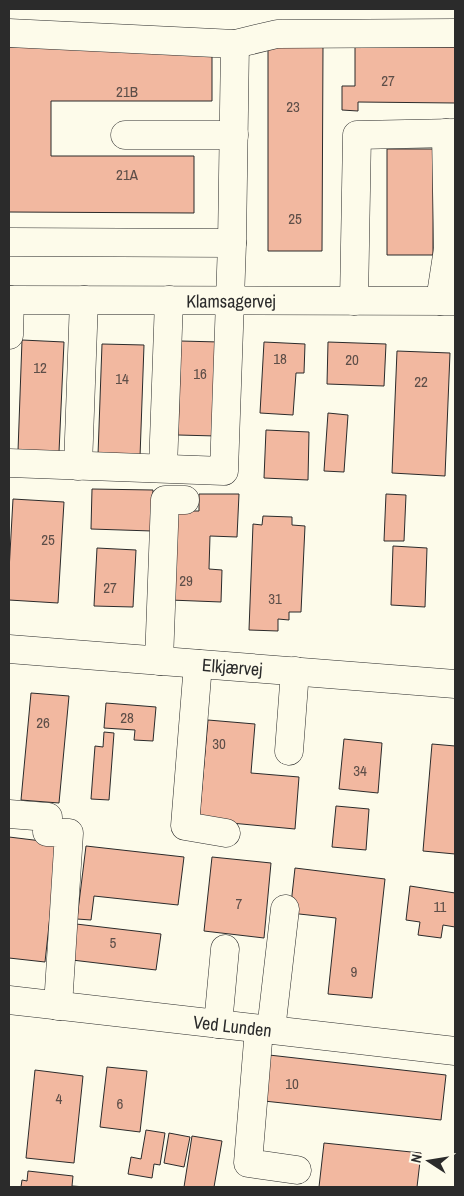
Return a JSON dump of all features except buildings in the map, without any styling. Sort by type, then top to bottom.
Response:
[{"type":"street","points":[[9,33],[235,44],[277,34],[455,33]]},
{"type":"street","points":[[9,463],[224,471],[231,301],[235,44]]},
{"type":"street","points":[[354,301],[357,135],[450,133],[447,301]]},
{"type":"street","points":[[125,135],[234,135]]},
{"type":"street","points":[[9,242],[232,243]]},
{"type":"street","points":[[9,300],[9,334]]},
{"type":"street","name":"Klamsagervej","points":[[9,300],[447,301]]},
{"type":"street","points":[[78,466],[84,300]]},
{"type":"street","points":[[163,468],[169,300]]},
{"type":"street","points":[[159,661],[165,500],[185,500]]},
{"type":"street","name":"Elkjærvej","points":[[9,649],[455,684]]},
{"type":"street","points":[[198,664],[185,826],[226,833]]},
{"type":"street","points":[[289,751],[295,671]]},
{"type":"street","points":[[9,814],[48,817],[48,832],[69,833],[58,1006]]},
{"type":"street","points":[[285,908],[265,1029],[248,1163],[297,1170]]},
{"type":"street","points":[[218,1024],[225,950]]},
{"type":"street","name":"Ved Lunden","points":[[9,1000],[455,1051]]}]
